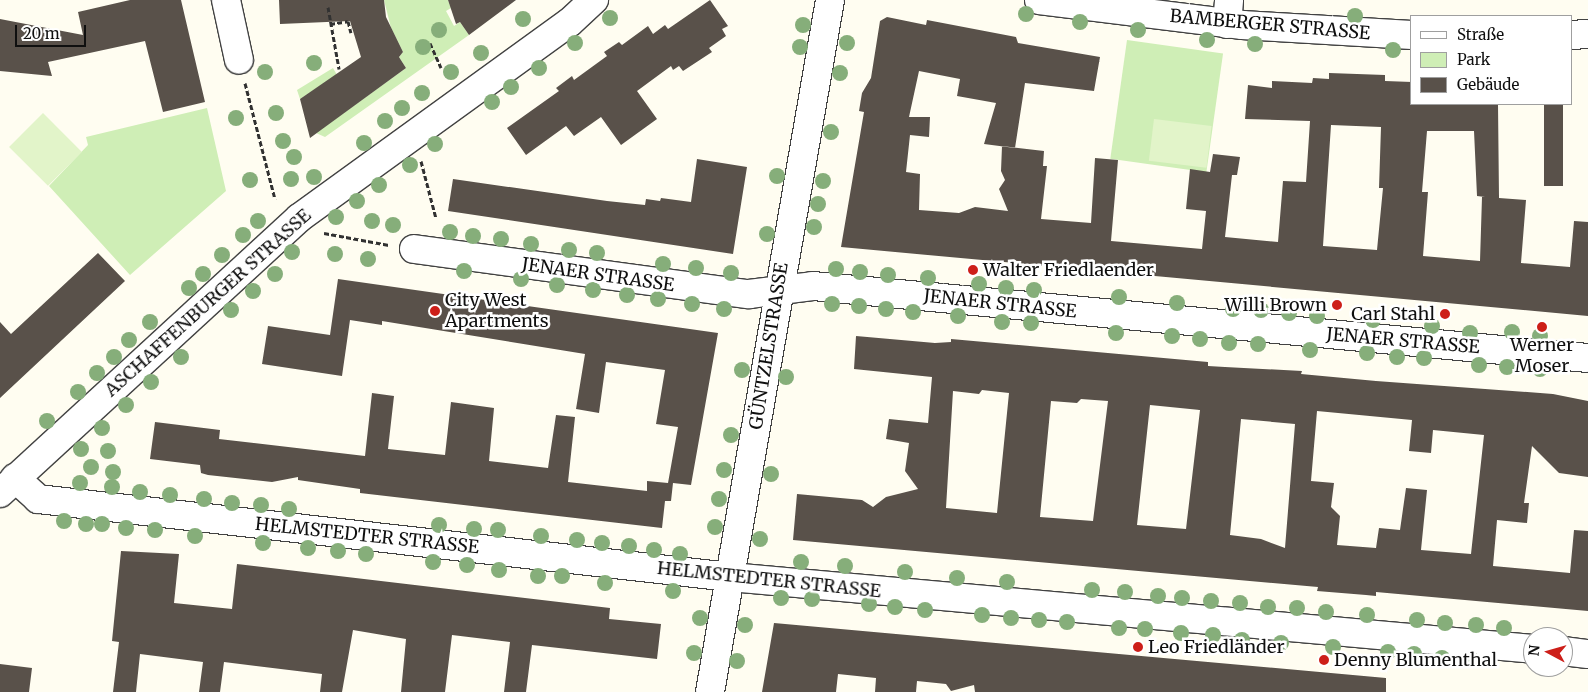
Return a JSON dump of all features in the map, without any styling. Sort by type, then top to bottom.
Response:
[{"type":"street","points":[[226,0],[239,60]]},
{"type":"street","name":"ASCHAFFENBURGER STRASSE","points":[[8,486],[286,228],[570,22],[594,0]]},
{"type":"street","name":"GÜNTZELSTRASSE","points":[[710,692],[778,291],[830,0]]},
{"type":"street","name":"BAMBERGER STRASSE","points":[[1039,0],[1228,12],[1410,35]]},
{"type":"street","points":[[1573,35],[1588,34]]},
{"type":"street","name":"JENAER STRASSE","points":[[414,249],[749,294],[824,287],[1588,358]]},
{"type":"street","name":"HELMSTEDTER STRASSE","points":[[8,486],[38,499],[730,578],[1523,648]]},
{"type":"street","points":[[1573,653],[1588,654]]},
{"type":"path","points":[[328,7],[339,69]]},
{"type":"path","points":[[330,24],[348,21],[351,33]]},
{"type":"path","points":[[430,43],[442,68]]},
{"type":"path","points":[[239,60],[275,199]]},
{"type":"path","points":[[421,161],[436,218]]},
{"type":"path","points":[[323,233],[414,249]]},
{"type":"green space","points":[[384,0],[448,0],[451,8],[446,11],[454,26],[460,22],[469,35],[325,137],[316,133],[406,68],[399,57],[403,52],[391,28]]},
{"type":"green space","points":[[1127,40],[1223,53],[1206,172],[1110,159]]},
{"type":"green space","points":[[333,68],[337,75],[300,99],[297,90]]},
{"type":"green space","points":[[207,108],[226,191],[130,275],[49,186],[88,145],[86,137]]},
{"type":"green space","points":[[43,113],[82,152],[48,186],[9,147]]},
{"type":"green space","points":[[1154,119],[1212,126],[1206,168],[1149,161]]},
{"type":"building","points":[[130,0],[181,0],[205,102],[163,112],[145,41],[48,62],[52,76],[0,71],[0,19],[83,35],[78,12]]},
{"type":"building","points":[[279,0],[384,0],[386,17],[403,52],[399,57],[406,68],[310,138],[300,99],[361,57],[350,21],[280,24]]},
{"type":"building","points":[[448,0],[516,0],[469,35],[460,22],[456,24]]},
{"type":"building","points":[[710,0],[728,26],[722,29],[726,36],[709,48],[712,52],[683,71],[679,66],[673,70],[671,66],[637,91],[657,119],[621,145],[601,117],[574,136],[566,126],[526,155],[507,128],[559,91],[556,88],[572,76],[574,80],[607,56],[604,52],[619,42],[622,45],[648,26],[653,34],[665,25],[668,29]]},
{"type":"building","points":[[887,17],[926,25],[927,20],[1016,37],[1018,43],[1100,57],[1094,91],[1025,83],[1015,148],[1044,151],[1043,166],[1047,166],[1041,219],[1091,223],[1095,158],[1118,160],[1111,241],[1202,249],[1206,211],[1186,209],[1190,169],[1210,172],[1213,154],[1240,157],[1237,175],[1232,175],[1225,237],[1278,242],[1283,181],[1306,182],[1310,121],[1245,119],[1248,85],[1272,88],[1272,81],[1312,83],[1313,78],[1329,79],[1329,73],[1385,75],[1385,81],[1410,82],[1410,105],[1498,105],[1499,198],[1526,200],[1521,263],[1570,267],[1574,221],[1588,222],[1588,316],[841,247],[864,112],[859,111],[862,93],[871,78],[880,21]],"holes":[[[919,71],[960,79],[957,96],[996,103],[984,144],[1002,146],[1001,171],[1005,180],[999,189],[1008,211],[975,207],[959,213],[919,210],[920,174],[906,172],[910,135],[929,137],[930,117],[909,117]],[[1331,125],[1381,127],[1379,188],[1383,188],[1377,250],[1323,246]],[[1427,131],[1474,131],[1477,196],[1485,197],[1482,197],[1480,261],[1423,256],[1428,192],[1422,192]]]},
{"type":"building","points":[[1544,105],[1563,105],[1563,186],[1544,186]]},
{"type":"building","points":[[697,159],[747,167],[733,254],[448,211],[453,179],[645,205],[646,199],[660,201],[661,198],[691,202]]},
{"type":"building","points":[[98,253],[125,281],[0,398],[0,322],[11,334]]},
{"type":"building","points":[[338,279],[718,333],[691,485],[673,483],[671,501],[665,501],[662,528],[360,493],[360,489],[298,480],[298,477],[272,482],[208,475],[201,473],[200,465],[150,459],[155,422],[220,430],[219,439],[365,456],[372,393],[394,396],[388,449],[445,455],[451,402],[494,408],[489,461],[548,468],[556,415],[575,417],[568,482],[647,491],[647,481],[668,483],[678,427],[656,424],[665,370],[606,362],[599,413],[576,409],[585,354],[382,321],[382,325],[350,320],[342,376],[262,364],[268,326],[330,335]]},
{"type":"building","points":[[856,336],[935,343],[951,342],[951,339],[1208,362],[1208,366],[1302,371],[1301,374],[1376,381],[1553,394],[1588,401],[1588,477],[1559,473],[1532,446],[1524,503],[1529,503],[1527,523],[1497,520],[1493,566],[1570,573],[1574,530],[1588,531],[1588,611],[1376,592],[1376,596],[1317,591],[1318,587],[793,540],[797,494],[862,500],[873,507],[886,497],[918,489],[905,471],[909,443],[886,439],[889,419],[928,423],[932,377],[854,369]],"holes":[[[982,390],[1009,393],[997,513],[946,508],[953,391],[979,394]],[[1081,399],[1108,401],[1093,521],[1040,517],[1051,401],[1077,403]],[[1150,405],[1200,410],[1186,529],[1137,525]],[[1317,411],[1412,420],[1409,451],[1431,453],[1433,430],[1484,435],[1471,554],[1421,550],[1427,490],[1406,488],[1400,530],[1379,528],[1376,548],[1337,545],[1340,516],[1331,507],[1334,483],[1311,481]],[[1241,419],[1295,424],[1285,548],[1261,539],[1230,535]]]},
{"type":"building","points":[[121,551],[179,554],[174,603],[232,609],[237,564],[610,608],[609,619],[661,624],[657,659],[532,645],[526,692],[504,692],[510,642],[452,635],[445,692],[401,692],[406,639],[353,630],[342,692],[320,692],[322,674],[224,662],[220,692],[199,692],[203,662],[140,654],[136,692],[113,692],[119,642],[112,641]]},
{"type":"building","points":[[774,623],[1386,678],[1386,692],[975,692],[974,685],[951,691],[946,684],[917,681],[916,692],[875,692],[876,678],[838,674],[836,692],[762,692]]},
{"type":"building","points":[[0,664],[32,668],[29,692],[0,692]]},
{"type":"place","name":"Walter Friedlaender","points":[[973,270]]},
{"type":"place","name":"Willi Brown","points":[[1337,305]]},
{"type":"place","name":"City West Apartments","points":[[435,311]]},
{"type":"place","name":"Carl Stahl","points":[[1445,314]]},
{"type":"place","name":"Werner Moser","points":[[1542,327]]},
{"type":"place","name":"Leo Friedländer","points":[[1138,647]]},
{"type":"place","name":"Denny Blumenthal","points":[[1324,660]]}]
